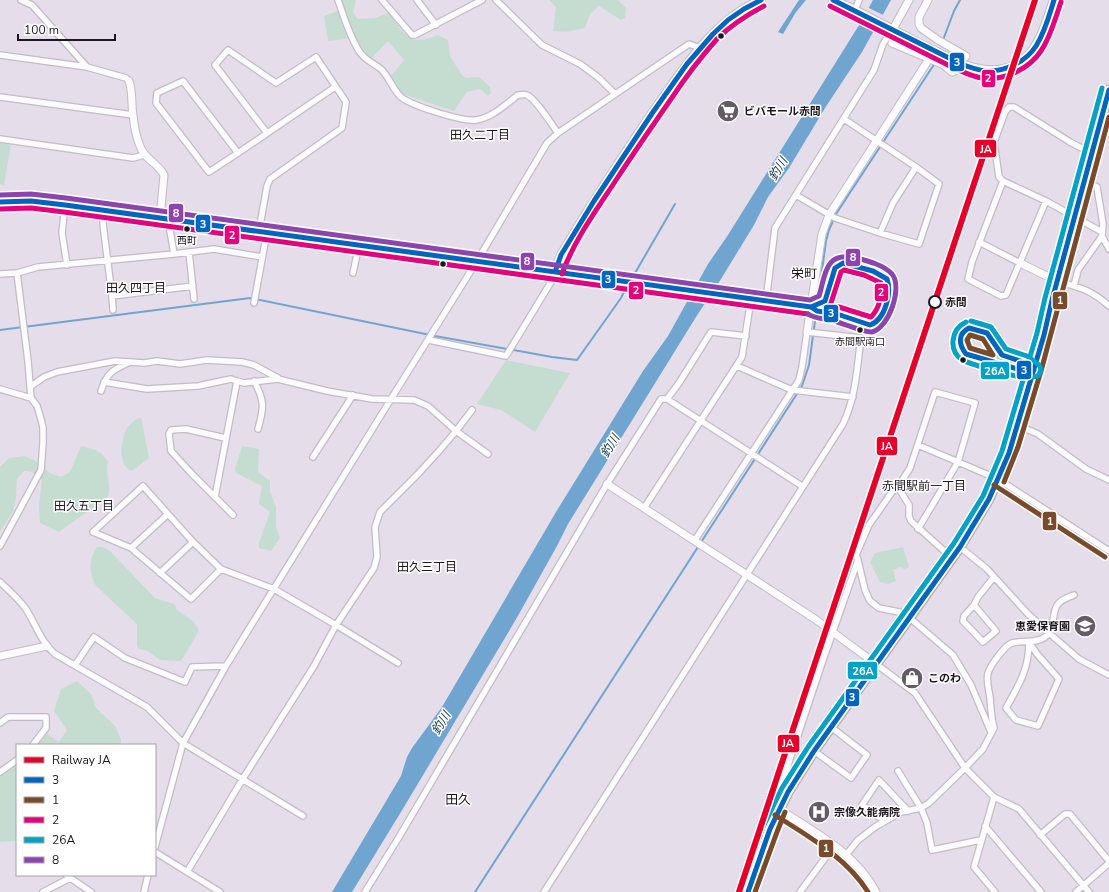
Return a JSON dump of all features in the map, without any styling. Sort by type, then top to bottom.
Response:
[{"type":"main road","points":[[0,202],[31,201],[65,205],[555,272],[564,250],[620,160],[700,48],[722,26],[742,11],[762,0]]},
{"type":"main road","points":[[833,0],[856,10],[918,43],[971,67],[984,70],[1002,70],[1018,63],[1031,53],[1044,28],[1054,0]]},
{"type":"main road","points":[[748,892],[770,829],[792,786],[814,751],[960,547],[979,516],[998,479],[1017,426],[1044,335],[1057,281],[1109,90]]},
{"type":"main road","points":[[969,328],[988,333],[1002,355],[1023,362],[1034,370],[1021,370],[966,354],[961,349],[961,335],[965,329],[969,328]]},
{"type":"street","points":[[20,0],[32,5],[87,67]]},
{"type":"street","points":[[338,0],[348,29],[359,51],[365,59],[380,69],[387,76],[399,96],[405,100],[466,121],[477,120],[491,114],[518,95],[523,94],[528,96],[534,102],[558,133]]},
{"type":"street","points":[[382,0],[412,35],[436,25],[482,0]]},
{"type":"street","points":[[417,0],[436,25]]},
{"type":"street","points":[[496,0],[542,45],[586,69],[599,78],[615,94]]},
{"type":"street","points":[[856,10],[859,0]]},
{"type":"street","points":[[766,301],[775,228],[874,70],[890,28],[909,0]]},
{"type":"street","points":[[892,43],[942,64],[952,72],[955,71],[966,56],[938,40],[921,28],[919,24],[919,17],[928,0]]},
{"type":"street","points":[[156,843],[183,742],[226,666],[478,261],[547,143],[558,133],[689,44],[700,48]]},
{"type":"street","points":[[254,303],[262,257],[267,186],[270,179],[342,128],[346,102],[316,57],[276,83],[228,50],[215,65],[267,134]]},
{"type":"street","points":[[0,55],[87,67],[119,76],[129,81],[133,115],[140,147],[144,155],[158,166],[164,175],[164,218],[174,254]]},
{"type":"street","points":[[695,540],[799,380],[822,234],[829,215],[929,59]]},
{"type":"street","points":[[238,153],[183,81],[157,93],[156,103],[209,172],[238,153],[267,134],[335,87]]},
{"type":"street","points":[[0,97],[133,115]]},
{"type":"street","points":[[1092,153],[1070,142],[1014,107],[1009,107],[1004,112],[994,142],[999,177],[1003,181],[1046,201],[1102,234]]},
{"type":"street","points":[[796,195],[829,215],[880,234],[919,244],[939,184],[844,119]]},
{"type":"street","points":[[1097,135],[1109,133]]},
{"type":"street","points":[[0,139],[133,158],[144,155]]},
{"type":"street","points":[[880,234],[893,202],[916,167]]},
{"type":"street","points":[[1003,181],[979,242],[968,279],[1001,296],[1006,295],[1046,201]]},
{"type":"street","points":[[1084,181],[1097,187],[1102,234],[1109,248]]},
{"type":"street","points":[[65,205],[62,233],[67,265]]},
{"type":"street","points":[[104,210],[103,224],[113,310]]},
{"type":"street","points":[[1074,286],[1078,270],[1102,234]]},
{"type":"street","points":[[979,242],[1057,281],[1086,289],[1098,296],[1109,306]]},
{"type":"street","points":[[353,273],[359,245]]},
{"type":"street","points":[[0,274],[18,273],[38,267],[214,249],[262,257]]},
{"type":"street","points":[[189,252],[194,299]]},
{"type":"street","points":[[429,340],[506,356],[551,282],[555,272],[721,294],[811,308]]},
{"type":"street","points":[[0,546],[40,470],[43,428],[37,406],[31,398],[18,273]]},
{"type":"street","points":[[112,296],[193,286]]},
{"type":"street","points":[[644,508],[742,357],[751,299]]},
{"type":"street","points":[[667,399],[679,383],[710,332],[746,336]]},
{"type":"street","points":[[544,892],[843,424],[853,397],[861,338],[807,332]]},
{"type":"street","points":[[30,387],[44,376],[116,360],[144,362],[157,361],[180,364],[207,360],[242,362],[254,365],[278,379]]},
{"type":"street","points":[[101,391],[108,374],[132,361]]},
{"type":"street","points":[[737,366],[792,390],[853,397]]},
{"type":"street","points":[[104,382],[147,389],[198,386],[231,379],[244,383],[278,379],[372,399],[414,400],[428,406],[456,431],[488,454]]},
{"type":"street","points":[[215,497],[237,381]]},
{"type":"street","points":[[254,381],[262,394],[263,413],[258,429]]},
{"type":"street","points":[[0,389],[31,398]]},
{"type":"street","points":[[918,529],[958,462],[975,403],[935,392],[910,468],[898,487],[892,492],[869,525],[856,555],[865,590],[870,601],[879,608],[904,613],[953,655],[971,684],[991,732]]},
{"type":"street","points":[[313,458],[353,395]]},
{"type":"street","points":[[365,892],[607,484],[661,399],[667,399],[802,486]]},
{"type":"street","points":[[188,872],[242,780],[314,666],[336,625],[374,568],[377,557],[375,527],[380,512],[418,474],[456,431],[472,410]]},
{"type":"street","points":[[1017,426],[1038,434],[1086,469],[1109,480]]},
{"type":"street","points":[[225,438],[186,429],[171,430],[169,434],[171,451],[233,515]]},
{"type":"street","points":[[918,445],[998,479],[1109,551]]},
{"type":"street","points":[[607,484],[815,619],[915,693],[966,768],[994,797],[1019,809],[1089,892]]},
{"type":"street","points":[[221,569],[191,599],[131,548],[93,532],[143,486],[193,542],[221,569],[274,589],[398,663]]},
{"type":"street","points":[[898,487],[910,505],[909,516],[911,521],[918,529],[952,558]]},
{"type":"street","points":[[131,548],[168,514]]},
{"type":"street","points":[[160,573],[193,542]]},
{"type":"street","points":[[960,547],[987,568],[1028,614],[1079,659],[1109,675]]},
{"type":"street","points":[[858,560],[778,795],[779,809],[846,855],[867,878],[876,892]]},
{"type":"street","points":[[974,605],[996,631],[983,642],[963,621],[964,616],[974,605],[978,597],[994,577]]},
{"type":"street","points":[[0,582],[26,609],[47,646],[55,654],[147,707],[183,742],[242,780],[303,816]]},
{"type":"street","points":[[846,855],[858,840],[885,821],[901,812],[921,808],[929,803],[966,768],[983,749],[994,728],[990,715],[990,698],[987,680],[989,670],[1008,645],[1018,642],[1029,642],[1046,637],[1049,633],[1057,605],[1061,601],[1074,595]]},
{"type":"street","points":[[75,665],[94,637],[125,658],[185,682],[192,667],[226,666]]},
{"type":"street","points":[[1029,642],[1037,654],[1059,679],[1038,726],[1016,720],[1006,708],[1023,678],[1029,656],[1029,642]]},
{"type":"street","points":[[0,656],[47,646]]},
{"type":"street","points":[[0,723],[8,717],[46,717],[46,728],[34,744]]},
{"type":"street","points":[[814,751],[851,778],[867,755],[831,727]]},
{"type":"street","points":[[0,772],[16,761]]},
{"type":"street","points":[[898,771],[921,808],[927,823],[932,850],[981,840]]},
{"type":"street","points":[[885,821],[862,804],[880,780],[908,811]]},
{"type":"street","points":[[994,797],[974,867],[994,892]]},
{"type":"street","points":[[1040,835],[1065,814],[1070,814],[1109,862],[1076,892]]},
{"type":"street","points":[[985,826],[1041,892]]},
{"type":"street","points":[[800,892],[834,846]]},
{"type":"street","points":[[156,853],[220,892]]},
{"type":"street","points":[[43,892],[68,876],[91,892]]},
{"type":"street","points":[[144,892],[148,876]]},
{"type":"green space","points":[[341,0],[356,0],[353,13],[358,19],[375,18],[389,13],[402,31],[414,40],[421,40],[438,35],[448,40],[450,56],[462,75],[466,78],[479,77],[490,87],[491,93],[488,96],[480,89],[467,92],[454,111],[400,92],[391,76],[404,60],[388,41],[372,58],[367,54],[355,38],[328,41],[324,16],[343,9]]},
{"type":"green space","points":[[549,0],[618,0],[626,8],[625,18],[621,20],[599,6],[590,14],[585,28],[566,32],[553,31],[556,7]]},
{"type":"green space","points":[[0,143],[11,145],[4,185],[0,184]]},
{"type":"green space","points":[[506,360],[570,373],[535,432],[501,410],[477,404]]},
{"type":"green space","points":[[141,417],[149,458],[132,471],[127,468],[122,459],[123,440],[129,426]]},
{"type":"green space","points":[[81,446],[100,452],[108,462],[108,497],[59,532],[40,523],[39,506],[42,480],[32,472],[24,471],[17,479],[16,498],[13,512],[0,531],[0,467],[9,458],[24,456],[34,460],[50,473],[61,477],[70,472]]},
{"type":"green space","points":[[242,446],[259,449],[258,472],[270,481],[270,492],[276,507],[276,527],[280,538],[271,551],[259,548],[259,543],[270,512],[259,504],[262,486],[236,473],[235,469]]},
{"type":"green space","points":[[97,547],[103,547],[110,551],[155,598],[174,604],[176,609],[194,622],[199,630],[182,660],[160,660],[148,651],[139,649],[137,646],[137,624],[96,586],[90,566],[92,557]]},
{"type":"green space","points":[[903,547],[909,567],[904,569],[900,567],[893,570],[896,581],[888,584],[880,582],[870,562],[875,553]]},
{"type":"green space","points":[[77,681],[91,694],[96,708],[115,726],[121,739],[121,744],[39,744],[47,734],[59,742],[67,730],[54,711],[61,689]]},
{"type":"green space","points":[[16,764],[16,841],[0,842],[0,772]]},
{"type":"water","points":[[799,0],[806,0],[796,12],[783,34],[778,32]]},
{"type":"water","name":"釣川","points":[[873,0],[891,0],[862,52],[825,108],[789,168],[768,197],[754,225],[721,279],[568,524],[515,621],[352,892],[332,892],[401,776],[407,757],[412,748],[442,707],[556,512],[643,371],[668,336],[708,264],[728,235],[861,22]]},
{"type":"pier","points":[[867,7],[885,16],[877,30],[859,21]]},
{"type":"pier","points":[[696,282],[720,285],[708,303],[686,299]]},
{"type":"waterway","points":[[943,40],[954,11],[960,0]]},
{"type":"waterway","points":[[475,892],[802,386],[809,365],[826,241],[829,230],[836,214],[935,63]]},
{"type":"waterway","points":[[631,280],[675,204]]},
{"type":"waterway","points":[[0,330],[250,298],[435,336],[552,357],[577,360],[621,298],[628,284]]},
{"type":"rail line","name":"JA","points":[[739,892],[1035,0]]},
{"type":"transit line","name":"3","points":[[555,272],[561,255],[594,201],[687,64],[713,34],[728,20],[761,0]]},
{"type":"transit line","name":"3","points":[[833,0],[961,64],[985,71],[1007,68],[1020,62],[1031,52],[1042,35],[1054,0]]},
{"type":"transit line","name":"2","points":[[830,6],[958,70],[976,77],[999,78],[1007,76],[1023,68],[1041,51],[1048,39],[1061,2]]},
{"type":"transit line","name":"2","points":[[562,274],[567,261],[587,224],[637,148],[693,68],[722,34],[739,21],[764,6]]},
{"type":"transit line","name":"26A","points":[[741,890],[763,827],[782,788],[808,747],[954,543],[983,496],[1002,451],[1037,333],[1045,298],[1102,88]]},
{"type":"transit line","name":"3","points":[[748,892],[770,829],[788,792],[814,751],[960,547],[989,499],[1009,453],[1044,335],[1052,300],[1109,90]]},
{"type":"transit line","name":"1","points":[[1004,482],[1018,447],[1041,371],[1109,117]]},
{"type":"transit line","name":"8","points":[[0,195],[31,194],[66,198],[810,300],[819,296],[828,266],[838,258],[846,257],[866,260],[885,268],[892,274],[895,280],[895,297],[889,315],[884,323],[872,332],[860,330],[808,314]]},
{"type":"transit line","name":"3","points":[[0,202],[31,201],[65,205],[811,307]]},
{"type":"transit line","name":"2","points":[[0,209],[31,208],[64,212],[808,314]]},
{"type":"transit line","name":"3","points":[[843,263],[873,271],[887,279],[889,291],[886,305],[880,318],[870,325],[837,314],[817,311],[811,307],[825,301],[835,268],[843,263]]},
{"type":"transit line","name":"2","points":[[844,270],[864,275],[881,283],[880,301],[871,317],[839,307],[830,306],[841,272],[844,270]]},
{"type":"transit line","name":"26A","points":[[966,322],[957,329],[953,340],[955,351],[962,360],[991,370],[1022,377],[1035,377],[1039,375],[1041,369],[1039,365],[1027,356],[1006,349],[991,327],[971,321]]},
{"type":"transit line","name":"3","points":[[969,328],[987,333],[1002,355],[1023,362],[1034,370],[1021,370],[966,354],[960,340],[962,333],[969,328]]},
{"type":"transit line","name":"1","points":[[970,335],[983,339],[993,355],[970,348],[967,340],[970,335]]},
{"type":"transit line","name":"1","points":[[994,485],[1105,557]]},
{"type":"transit line","name":"1","points":[[755,892],[785,812]]},
{"type":"transit line","name":"1","points":[[775,815],[814,840],[838,858],[849,868],[868,892]]},
{"type":"place","name":"ビバモール赤間","points":[[728,111]]},
{"type":"place","name":"西町","points":[[187,229]]},
{"type":"place","name":"赤間","points":[[935,302]]},
{"type":"place","name":"赤間駅南口","points":[[860,330]]},
{"type":"place","name":"恵愛保育園","points":[[1085,626]]},
{"type":"place","name":"このわ","points":[[912,678]]},
{"type":"place","name":"宗像久能病院","points":[[819,812]]},
{"type":"district","name":"田久二丁目","points":[[480,135]]},
{"type":"district","name":"栄町","points":[[804,274]]},
{"type":"district","name":"田久四丁目","points":[[136,288]]},
{"type":"district","name":"赤間駅前一丁目","points":[[924,486]]},
{"type":"district","name":"田久五丁目","points":[[84,506]]},
{"type":"district","name":"田久三丁目","points":[[427,567]]},
{"type":"district","name":"田久","points":[[458,800]]}]
